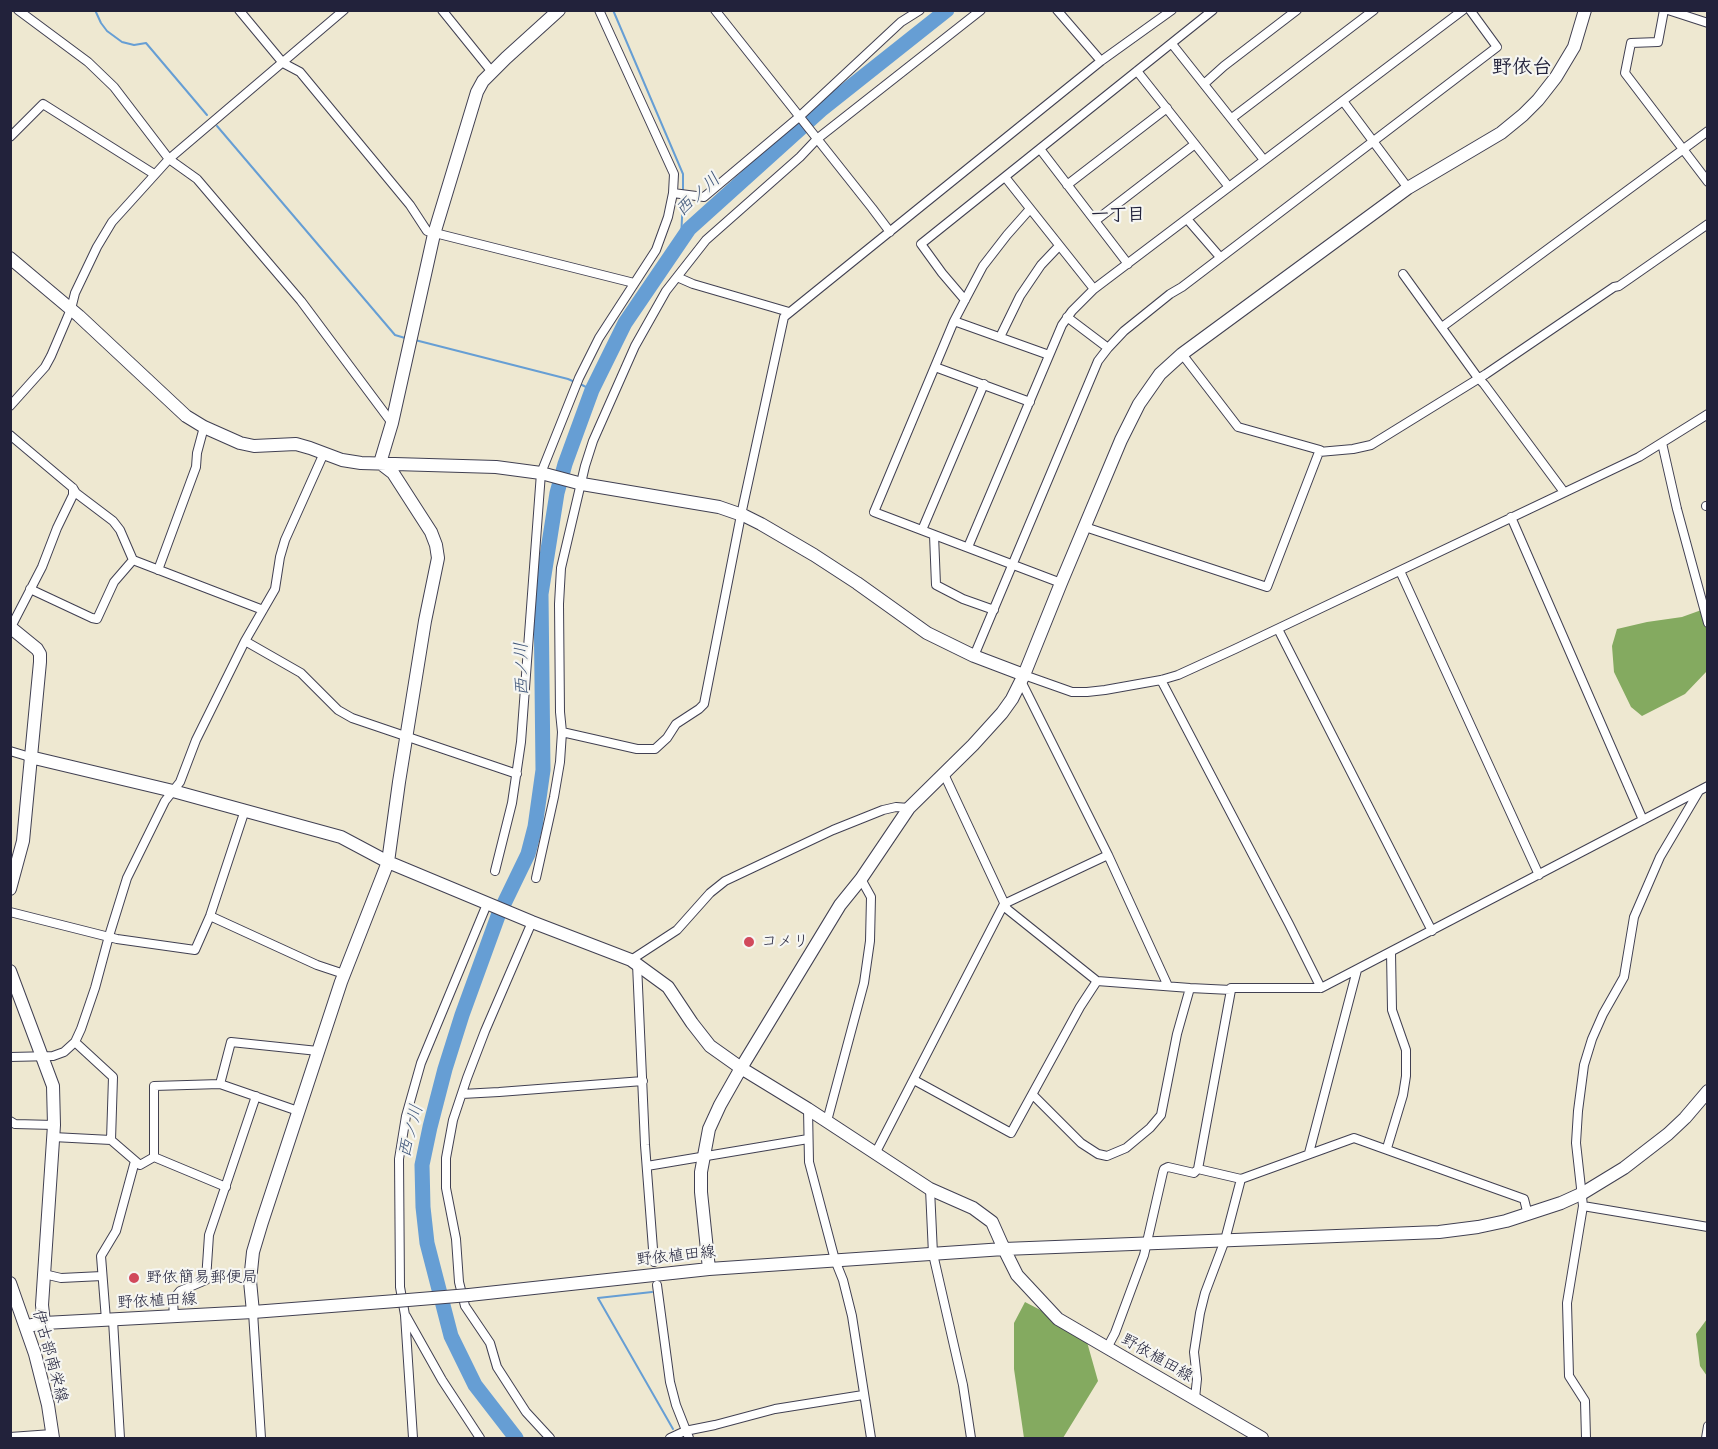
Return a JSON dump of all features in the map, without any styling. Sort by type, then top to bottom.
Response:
[{"type":"street","points":[[18,10],[88,62],[114,87],[168,159],[198,179],[301,302],[392,423]]},
{"type":"street","points":[[239,10],[283,63],[300,72],[410,205],[427,231],[634,283]]},
{"type":"street","points":[[10,406],[45,367],[71,309],[75,293],[112,222],[168,159],[344,10]]},
{"type":"street","points":[[442,10],[492,72]]},
{"type":"street","points":[[380,463],[392,423],[434,234],[461,149],[473,102],[483,81],[559,10]]},
{"type":"street","points":[[495,871],[513,803],[521,742],[541,473],[577,382],[599,338],[656,250],[675,193],[674,174],[599,10]]},
{"type":"street","points":[[715,10],[890,232]]},
{"type":"street","points":[[675,193],[704,197],[800,118],[901,22],[920,10]]},
{"type":"street","points":[[536,878],[557,782],[562,732],[559,604],[561,568],[593,441],[634,345],[666,291],[706,240],[800,157],[817,139],[981,10]]},
{"type":"street","points":[[1057,10],[1101,61]]},
{"type":"street","points":[[562,732],[637,749],[655,749],[667,738],[676,724],[704,704],[741,515],[784,317],[1101,61],[1172,10]]},
{"type":"street","points":[[965,300],[921,244],[1213,10]]},
{"type":"street","points":[[1204,84],[1297,10]]},
{"type":"street","points":[[1232,118],[1374,10]]},
{"type":"street","points":[[968,547],[1067,317],[1094,289],[1463,10]]},
{"type":"street","points":[[974,656],[1098,362],[1108,348],[1124,331],[1170,294],[1497,47],[1470,10]]},
{"type":"street","points":[[709,1269],[701,1172],[710,1129],[720,1105],[840,905],[861,879],[909,808],[1002,713],[1023,678],[1121,440],[1139,404],[1160,374],[1182,354],[1408,188],[1501,133],[1539,100],[1574,47],[1585,10]]},
{"type":"street","points":[[1707,23],[1666,10],[1659,42],[1631,43],[1625,73],[1707,182]]},
{"type":"street","points":[[1172,44],[1264,160]]},
{"type":"street","points":[[1137,71],[1229,187]]},
{"type":"street","points":[[1343,101],[1408,188]]},
{"type":"street","points":[[10,137],[43,104],[154,174]]},
{"type":"street","points":[[1067,185],[1167,108]]},
{"type":"street","points":[[1442,327],[1707,131]]},
{"type":"street","points":[[1095,221],[1195,144]]},
{"type":"street","points":[[1040,149],[1128,264]]},
{"type":"street","points":[[1005,177],[1094,289]]},
{"type":"street","points":[[1030,209],[983,266],[954,321],[874,512],[1061,583]]},
{"type":"street","points":[[1187,219],[1220,257]]},
{"type":"street","points":[[1182,354],[1238,427],[1320,450],[1320,452],[1371,445],[1478,378],[1707,224]]},
{"type":"street","points":[[1000,338],[1020,296],[1041,265],[1059,246]]},
{"type":"street","points":[[10,258],[71,309],[186,416],[204,428],[240,443],[254,446],[296,444],[342,460],[361,463],[496,466],[541,473],[582,484],[719,507],[761,524],[857,583],[917,627],[1023,678],[1072,692],[1105,690],[1178,675],[1639,457],[1707,414]]},
{"type":"street","points":[[1403,274],[1564,492]]},
{"type":"street","points":[[677,277],[693,284],[789,312]]},
{"type":"street","points":[[1067,317],[1108,348]]},
{"type":"street","points":[[954,321],[1049,355]]},
{"type":"street","points":[[935,368],[1030,402]]},
{"type":"street","points":[[921,530],[984,384]]},
{"type":"street","points":[[158,570],[196,467],[197,453],[204,428]]},
{"type":"street","points":[[10,435],[73,488],[76,494],[113,521],[120,530],[134,560],[263,610]]},
{"type":"street","points":[[1662,443],[1677,509],[1705,601],[1707,623]]},
{"type":"street","points":[[1085,527],[1267,588],[1320,452]]},
{"type":"street","points":[[10,1057],[53,1056],[64,1052],[75,1042],[95,988],[127,878],[165,801],[180,782],[196,740],[245,641],[275,589],[285,540],[324,453]]},
{"type":"street","points":[[261,1438],[250,1281],[253,1252],[344,974],[388,862],[396,795],[425,621],[438,558],[436,545],[426,523],[393,473],[380,463]]},
{"type":"street","points":[[10,889],[22,841],[40,662],[37,649],[11,628],[42,567],[73,495],[73,488]]},
{"type":"street","points":[[1511,518],[1643,820]]},
{"type":"street","points":[[934,535],[936,585],[963,599],[994,610]]},
{"type":"street","points":[[30,589],[97,619],[114,582],[134,560]]},
{"type":"street","points":[[1400,571],[1539,875]]},
{"type":"street","points":[[1278,629],[1431,931]]},
{"type":"street","points":[[245,641],[301,673],[338,710],[352,718],[517,774]]},
{"type":"street","points":[[1023,678],[1168,986]]},
{"type":"street","points":[[1161,680],[1321,988]]},
{"type":"street","points":[[10,751],[173,790],[341,837],[388,862],[634,962],[668,987],[710,1046],[930,1189],[973,1208],[992,1222],[1004,1249],[1439,1232],[1478,1227],[1583,1199],[1648,1151],[1685,1118],[1707,1091]]},
{"type":"street","points":[[944,774],[1007,909],[1097,981],[1231,990],[1231,988],[1321,988],[1703,788]]},
{"type":"street","points":[[1586,1438],[1585,1401],[1569,1376],[1567,1303],[1583,1199],[1576,1143],[1584,1065],[1603,1014],[1624,977],[1634,917],[1660,857],[1703,788]]},
{"type":"street","points":[[634,962],[677,930],[710,893],[725,881],[833,830],[883,810],[896,807],[909,808]]},
{"type":"street","points":[[10,912],[109,936],[195,950],[210,916],[245,810]]},
{"type":"street","points":[[876,1152],[1004,904],[1108,855]]},
{"type":"street","points":[[827,1121],[864,983],[870,941],[871,897],[861,879]]},
{"type":"street","points":[[413,1438],[405,1315],[400,1287],[399,1158],[406,1116],[421,1063],[488,904]]},
{"type":"street","points":[[210,916],[317,965],[344,974]]},
{"type":"street","points":[[532,922],[485,1031],[453,1120],[446,1158],[446,1188],[456,1239],[459,1282],[465,1306],[490,1343],[497,1367],[526,1412],[550,1438]]},
{"type":"street","points":[[1387,1148],[1406,1076],[1406,1050],[1392,1010],[1391,952]]},
{"type":"street","points":[[634,962],[654,1262]]},
{"type":"street","points":[[1309,1153],[1357,970]]},
{"type":"street","points":[[10,971],[53,1086],[54,1131],[42,1305],[44,1323]]},
{"type":"street","points":[[914,1080],[1011,1133],[1080,1007],[1097,981]]},
{"type":"street","points":[[1033,1095],[1081,1143],[1098,1154],[1107,1156],[1126,1148],[1150,1128],[1161,1115],[1177,1034],[1190,988]]},
{"type":"street","points":[[1107,1348],[1115,1333],[1147,1244],[1164,1169],[1168,1167],[1194,1173],[1198,1169],[1231,990]]},
{"type":"street","points":[[75,1042],[113,1077],[111,1140]]},
{"type":"street","points":[[220,1084],[231,1042],[318,1051]]},
{"type":"street","points":[[462,1094],[643,1081]]},
{"type":"street","points":[[154,1157],[154,1086],[220,1084],[298,1111]]},
{"type":"street","points":[[174,1317],[173,1300],[180,1291],[206,1280],[209,1235],[256,1096]]},
{"type":"street","points":[[808,1109],[809,1162],[852,1316],[871,1438]]},
{"type":"street","points":[[10,1121],[15,1124],[111,1140],[140,1165],[154,1157]]},
{"type":"street","points":[[1198,1169],[1242,1179],[1354,1138],[1524,1199],[1528,1215]]},
{"type":"street","points":[[647,1166],[808,1139]]},
{"type":"street","points":[[154,1157],[226,1186]]},
{"type":"street","points":[[120,1438],[101,1256],[116,1231],[135,1161]]},
{"type":"street","points":[[1195,1398],[1197,1379],[1194,1352],[1200,1313],[1225,1240],[1242,1179]]},
{"type":"street","points":[[930,1189],[933,1254],[963,1385],[971,1438]]},
{"type":"street","points":[[1583,1199],[1707,1227]]},
{"type":"street","name":"野依植田線","points":[[27,1326],[44,1323],[174,1317],[396,1301],[709,1269],[1004,1249],[1017,1275],[1058,1319],[1262,1438]]},
{"type":"street","points":[[44,1274],[61,1278],[102,1276]]},
{"type":"street","name":"伊古部南栄線","points":[[10,1283],[27,1326],[43,1383],[52,1436]]},
{"type":"street","points":[[657,1285],[670,1382],[687,1435]]},
{"type":"street","points":[[405,1315],[442,1380],[480,1438]]},
{"type":"street","points":[[670,1438],[775,1409],[863,1395]]},
{"type":"street","points":[[1706,1438],[1707,1426]]},
{"type":"street","points":[[10,1437],[52,1436]]},
{"type":"green space","points":[[1707,608],[1707,671],[1685,694],[1642,716],[1631,707],[1614,672],[1612,646],[1617,629],[1682,617]]},
{"type":"green space","points":[[1025,1302],[1050,1315],[1087,1342],[1098,1381],[1063,1438],[1024,1438],[1014,1369],[1014,1323]]},
{"type":"green space","points":[[1707,1319],[1707,1376],[1700,1366],[1696,1334]]},
{"type":"waterway","points":[[95,10],[107,31],[122,42],[134,45],[146,43],[207,115]]},
{"type":"waterway","points":[[613,10],[683,174],[683,191]]},
{"type":"waterway","name":"西ノ川","points":[[516,1438],[475,1385],[451,1336],[427,1243],[422,1165],[445,1069],[462,1015],[498,916],[528,854],[535,827],[543,770],[541,594],[557,493],[565,464],[592,390],[625,323],[689,229],[821,110],[947,10]]},
{"type":"waterway","points":[[217,126],[395,335],[405,338]]},
{"type":"waterway","points":[[681,239],[683,197]]},
{"type":"waterway","points":[[415,340],[575,382]]},
{"type":"waterway","points":[[580,384],[592,390]]},
{"type":"waterway","points":[[652,1292],[598,1298],[673,1429]]},
{"type":"place","name":"コメリ","points":[[749,942]]},
{"type":"place","name":"野依簡易郵便局","points":[[134,1278]]},
{"type":"district","name":"野依台","points":[[1522,67]]},
{"type":"district","name":"一丁目","points":[[1118,215]]}]
